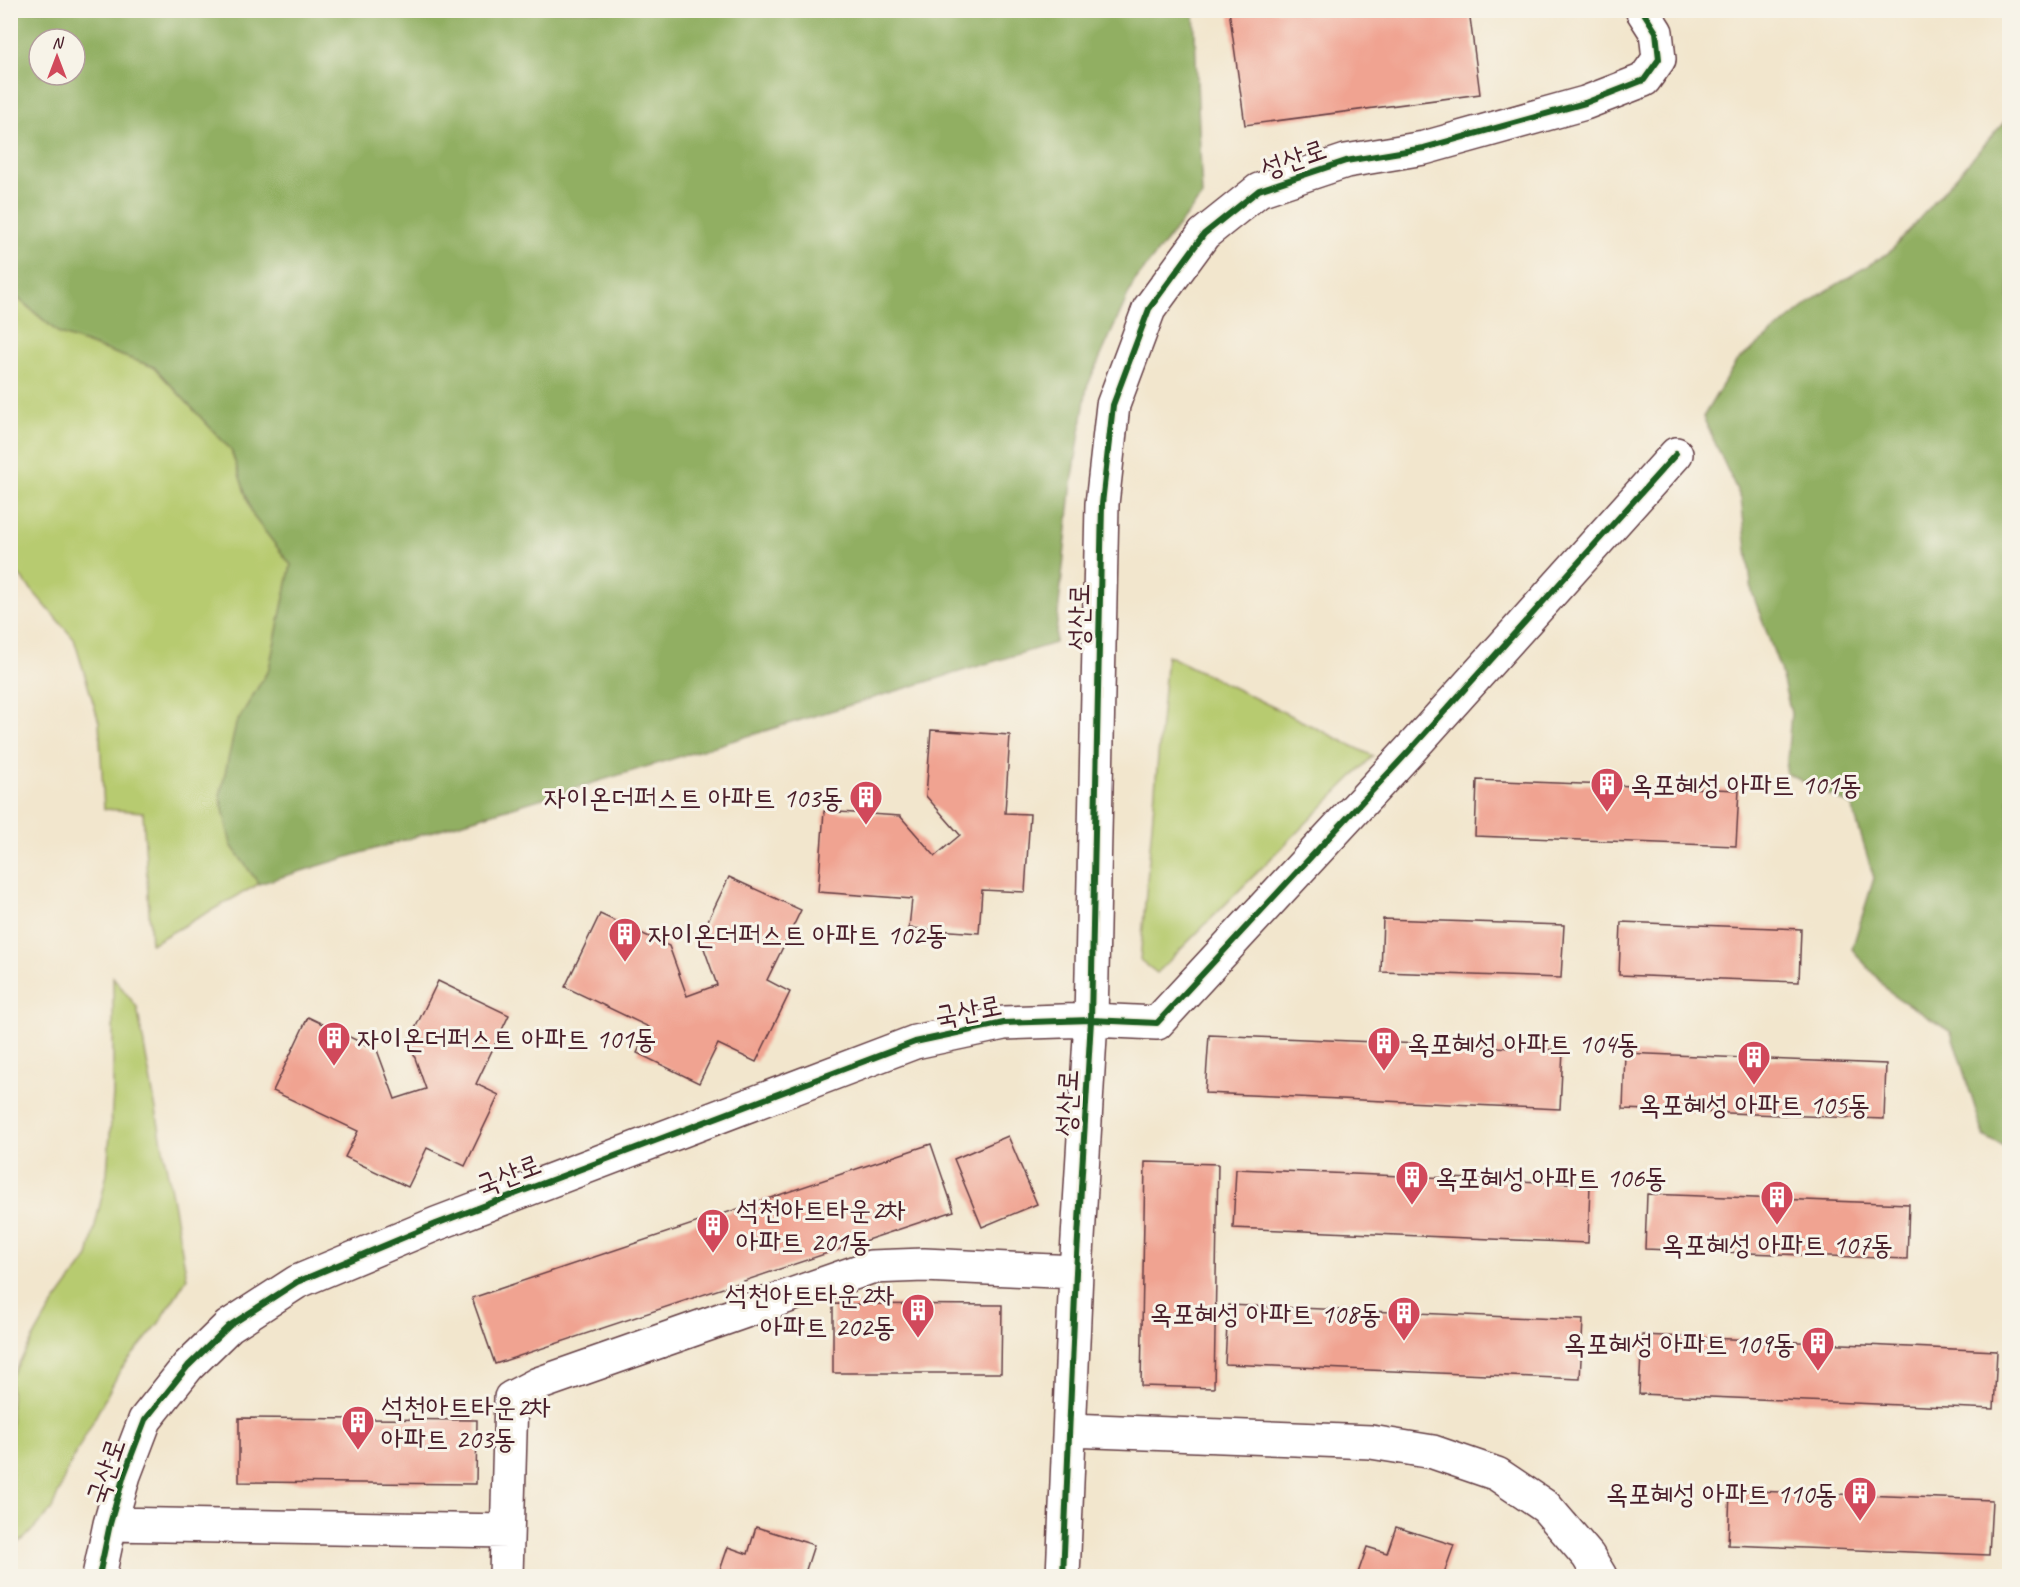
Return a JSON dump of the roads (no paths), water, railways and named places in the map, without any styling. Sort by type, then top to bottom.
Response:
[{"type":"street","name":"성산로","points":[[1063,1576],[1076,1272],[1091,1020],[1102,504],[1113,405],[1149,309],[1204,234],[1259,190],[1346,162],[1424,148],[1499,129],[1585,104],[1644,80],[1659,59],[1656,32],[1642,10]]},
{"type":"street","name":"국산로","points":[[99,1576],[110,1524],[124,1475],[145,1420],[188,1366],[229,1326],[297,1282],[436,1224],[915,1042],[1004,1023],[1091,1020],[1157,1023],[1409,752],[1676,454]]},
{"type":"street","points":[[506,1576],[511,1398],[537,1384],[872,1267],[924,1265],[1076,1272]]},
{"type":"street","points":[[1070,1430],[1371,1442],[1432,1452],[1497,1474],[1546,1507],[1588,1556],[1600,1576]]},
{"type":"street","points":[[110,1524],[507,1531]]},
{"type":"place","name":"옥포혜성 아파트 101동","points":[[1607,813]]},
{"type":"place","name":"자이온더퍼스트 아파트 103동","points":[[866,826]]},
{"type":"place","name":"자이온더퍼스트 아파트 102동","points":[[625,963]]},
{"type":"place","name":"자이온더퍼스트 아파트 101동","points":[[334,1067]]},
{"type":"place","name":"옥포혜성 아파트 104동","points":[[1384,1072]]},
{"type":"place","name":"옥포혜성 아파트 105동","points":[[1754,1086]]},
{"type":"place","name":"옥포혜성 아파트 106동","points":[[1412,1206]]},
{"type":"place","name":"옥포혜성 아파트 107동","points":[[1777,1226]]},
{"type":"place","name":"석천아트타운2차 아파트 201동","points":[[713,1254]]},
{"type":"place","name":"석천아트타운2차 아파트 202동","points":[[918,1339]]},
{"type":"place","name":"옥포혜성 아파트 108동","points":[[1404,1342]]},
{"type":"place","name":"옥포혜성 아파트 109동","points":[[1818,1372]]},
{"type":"place","name":"석천아트타운2차 아파트 203동","points":[[358,1451]]},
{"type":"place","name":"옥포혜성 아파트 110동","points":[[1860,1522]]}]
